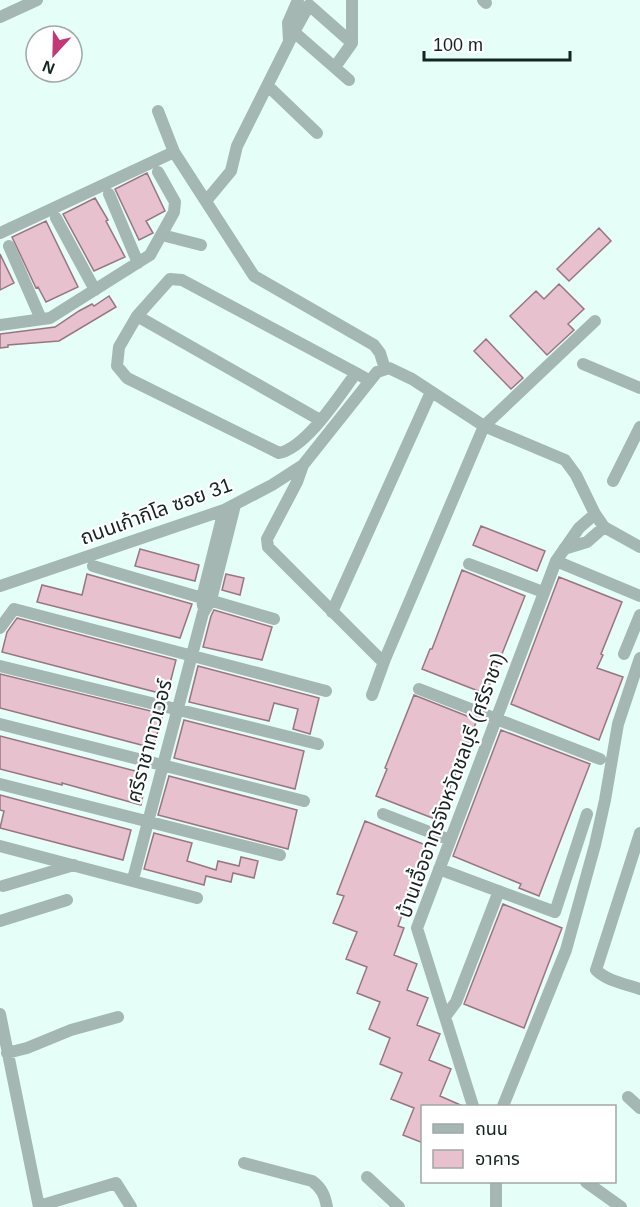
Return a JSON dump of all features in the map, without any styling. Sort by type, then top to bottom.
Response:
[{"type":"street","points":[[0,17],[38,0]]},
{"type":"street","points":[[298,0],[288,23],[292,37],[335,67],[350,81]]},
{"type":"street","points":[[335,67],[352,43],[352,0]]},
{"type":"street","points":[[206,201],[231,171],[237,146],[309,4],[352,43]]},
{"type":"street","points":[[268,86],[317,133]]},
{"type":"street","points":[[158,111],[174,152],[254,276],[374,345],[381,353],[385,369],[389,368],[412,379],[484,426],[566,459],[604,527],[640,547]]},
{"type":"street","points":[[0,233],[174,152]]},
{"type":"street","points":[[0,325],[50,318],[150,255],[174,212],[175,202],[159,172]]},
{"type":"street","points":[[110,194],[138,263]]},
{"type":"street","points":[[56,218],[95,290]]},
{"type":"street","points":[[162,235],[201,245]]},
{"type":"street","points":[[9,246],[41,319]]},
{"type":"street","points":[[356,373],[301,442],[289,451],[279,453],[127,378],[117,366],[119,347],[137,316],[170,279],[176,278],[356,373],[370,381]]},
{"type":"street","points":[[137,316],[320,420]]},
{"type":"street","points":[[372,696],[385,659],[484,426],[595,321]]},
{"type":"street","points":[[583,364],[640,388]]},
{"type":"street","name":"ถนนเก้ากิโล ซอย 31","points":[[0,586],[229,508],[290,475],[303,465],[377,372],[385,369]]},
{"type":"street","points":[[332,612],[431,392]]},
{"type":"street","points":[[613,481],[640,427]]},
{"type":"street","points":[[303,465],[297,482],[267,539],[268,547],[380,659],[385,659]]},
{"type":"street","name":"ศรีราชาทาวเวอร์","points":[[133,879],[204,613],[229,508]]},
{"type":"street","name":"บ้านเอื้ออาทรจังหวัดชลบุรี (ศรีราชา)","points":[[472,1105],[417,928],[556,561],[579,528],[595,514]]},
{"type":"street","points":[[564,549],[586,542],[604,527]]},
{"type":"street","points":[[556,561],[640,596]]},
{"type":"street","points":[[469,564],[543,592]]},
{"type":"street","points":[[93,566],[274,619]]},
{"type":"street","points":[[0,628],[14,609],[326,691]]},
{"type":"street","points":[[624,654],[640,615]]},
{"type":"street","points":[[503,1105],[566,950],[595,845],[618,724],[640,658]]},
{"type":"street","points":[[0,666],[318,744]]},
{"type":"street","points":[[419,688],[600,759]]},
{"type":"street","points":[[0,724],[304,801]]},
{"type":"street","points":[[0,784],[280,855]]},
{"type":"street","points":[[383,814],[450,840]]},
{"type":"street","points":[[439,869],[555,912],[587,814]]},
{"type":"street","points":[[640,833],[596,970],[609,979],[640,989]]},
{"type":"street","points":[[0,846],[197,897]]},
{"type":"street","points":[[3,886],[75,864]]},
{"type":"street","points":[[445,1017],[456,1002],[499,891]]},
{"type":"street","points":[[0,921],[68,900]]},
{"type":"street","points":[[0,1014],[39,1207],[116,1183],[130,1207]]},
{"type":"street","points":[[7,1053],[27,1048],[71,1030],[118,1017]]},
{"type":"street","points":[[628,1096],[640,1108]]},
{"type":"street","points":[[244,1163],[312,1180],[325,1195],[327,1207]]},
{"type":"street","points":[[367,1177],[399,1207]]},
{"type":"street","points":[[496,1183],[496,1207]]},
{"type":"street","points":[[587,1183],[621,1207]]},
{"type":"building","points":[[147,173],[165,211],[146,221],[153,233],[139,240],[115,189]]},
{"type":"building","points":[[95,198],[125,257],[94,271],[63,214]]},
{"type":"building","points":[[46,221],[78,287],[46,302],[38,287],[36,288],[12,237]]},
{"type":"building","points":[[599,228],[611,241],[569,281],[557,269]]},
{"type":"building","points":[[0,254],[14,283],[0,290]]},
{"type":"building","points":[[559,284],[584,309],[568,324],[574,330],[547,355],[510,316],[536,291],[544,299]]},
{"type":"building","points":[[109,296],[116,307],[59,341],[8,345],[8,347],[0,348],[0,334],[55,327],[79,311],[92,304],[94,306]]},
{"type":"building","points":[[486,339],[523,378],[511,389],[474,351]]},
{"type":"building","points":[[481,526],[545,551],[537,571],[473,545]]},
{"type":"building","points":[[140,549],[199,565],[195,581],[135,566]]},
{"type":"building","points":[[462,570],[525,596],[486,694],[422,669]]},
{"type":"building","points":[[87,574],[192,604],[180,638],[37,602],[42,585],[82,595]]},
{"type":"building","points":[[226,574],[244,578],[240,595],[222,590]]},
{"type":"building","points":[[559,577],[622,602],[597,668],[623,677],[599,740],[511,704]]},
{"type":"building","points":[[214,610],[272,627],[262,660],[203,647]]},
{"type":"building","points":[[17,618],[176,660],[167,695],[2,652],[7,632]]},
{"type":"building","points":[[198,666],[319,698],[310,734],[293,729],[298,709],[274,703],[269,721],[189,702]]},
{"type":"building","points":[[0,674],[163,714],[153,748],[0,708]]},
{"type":"building","points":[[414,695],[477,720],[445,800],[448,801],[440,821],[376,796]]},
{"type":"building","points":[[184,720],[304,751],[295,789],[174,758]]},
{"type":"building","points":[[501,730],[590,764],[539,896],[519,888],[521,884],[453,856]]},
{"type":"building","points":[[0,736],[147,774],[141,805],[0,769]]},
{"type":"building","points":[[169,776],[297,810],[288,849],[158,815]]},
{"type":"building","points":[[0,795],[131,830],[123,860],[0,828],[4,811],[0,810]]},
{"type":"building","points":[[365,821],[428,846],[398,926],[404,928],[394,955],[417,964],[407,990],[428,998],[417,1025],[440,1034],[429,1060],[451,1069],[440,1096],[460,1105],[421,1105],[421,1142],[403,1135],[414,1108],[391,1099],[402,1073],[380,1064],[390,1038],[369,1029],[380,1002],[357,993],[367,967],[346,959],[357,932],[333,923],[344,896],[337,894]]},
{"type":"building","points":[[154,833],[192,843],[187,861],[216,870],[218,861],[239,866],[241,857],[258,861],[254,878],[233,873],[231,882],[206,876],[204,885],[144,869]]},
{"type":"building","points":[[503,904],[562,928],[524,1028],[464,1004]]}]
